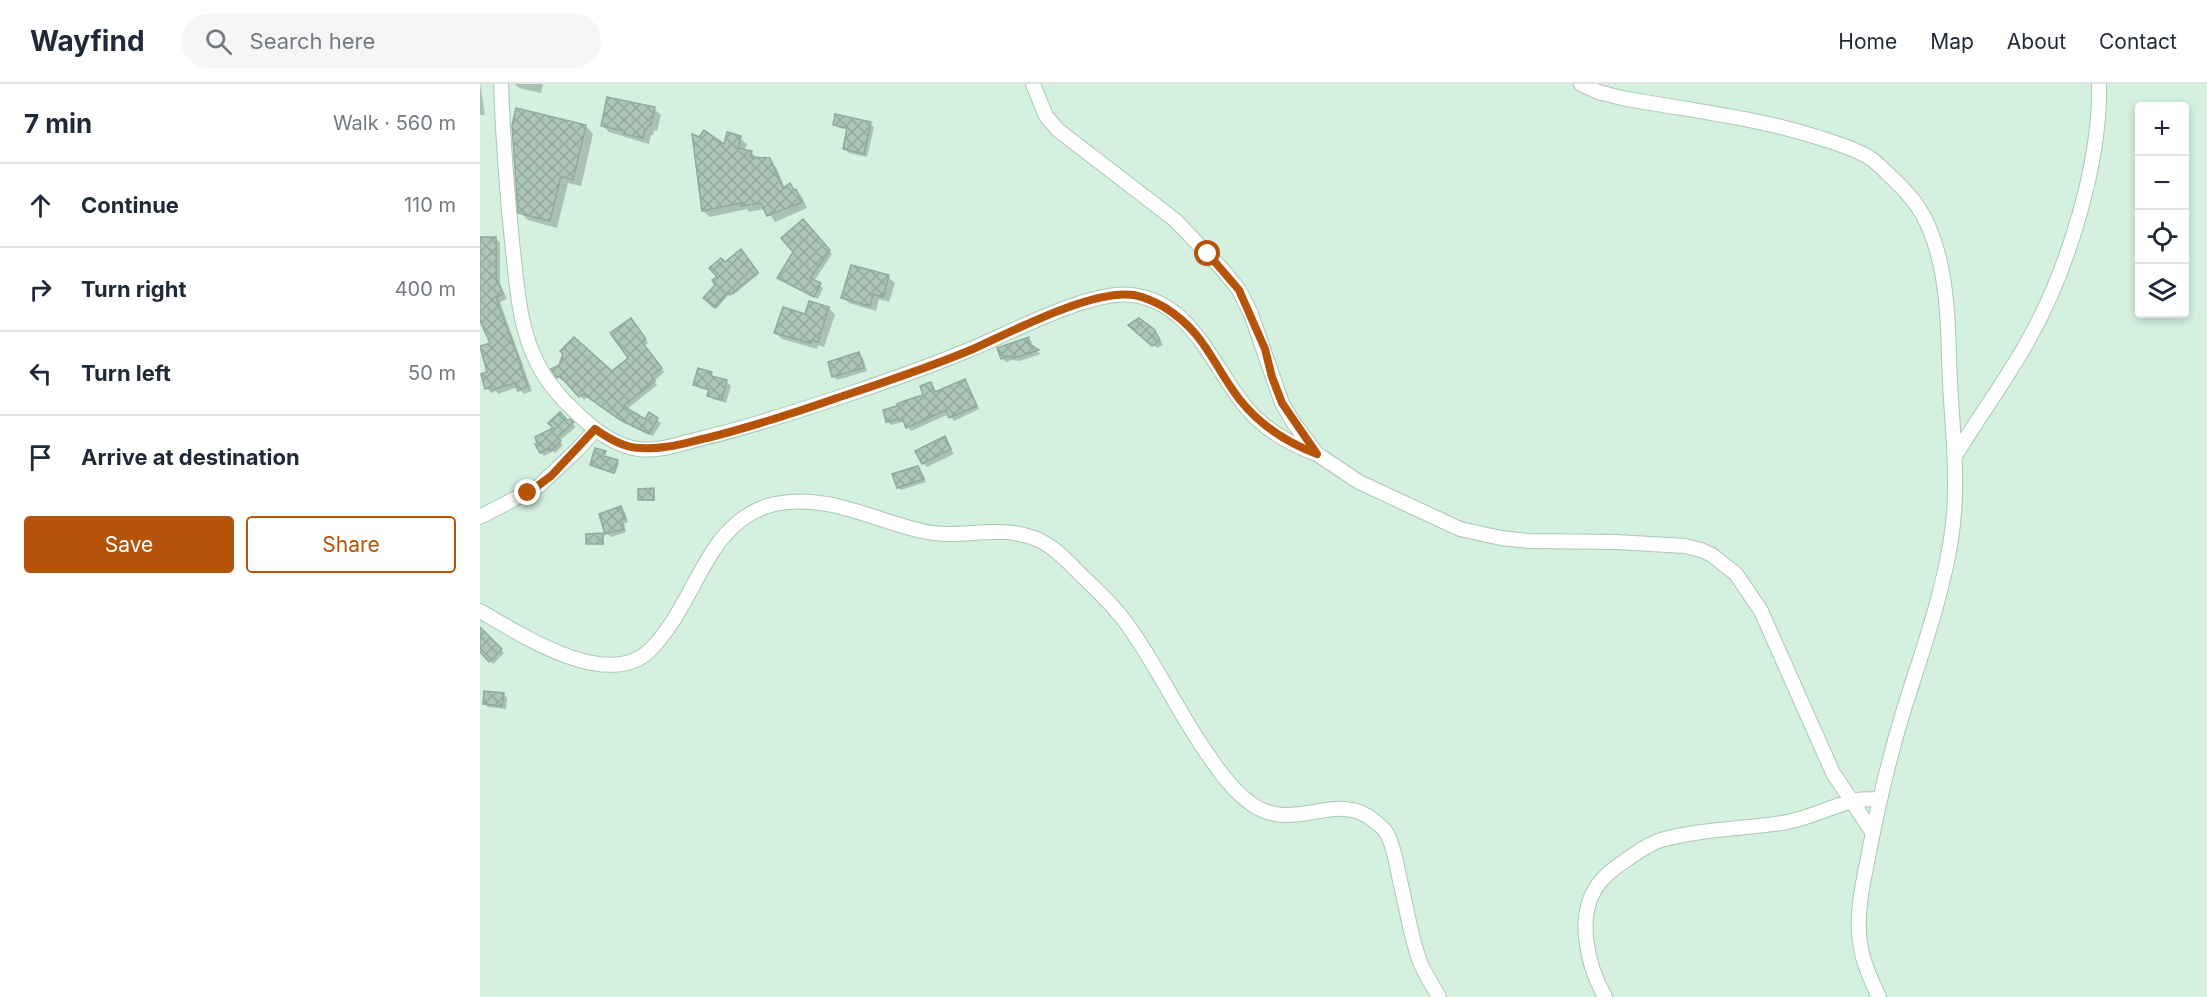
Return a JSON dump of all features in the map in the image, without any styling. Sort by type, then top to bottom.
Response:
[{"type":"street","points":[[501,84],[510,227],[521,314],[534,356],[553,388],[595,429],[614,441],[638,448],[667,448],[726,433],[911,373],[1037,320],[1089,301],[1122,294],[1137,296],[1155,302],[1181,318],[1205,346],[1240,400],[1257,419],[1297,446],[1317,454],[1359,482],[1460,529],[1501,538],[1529,541],[1685,546],[1712,555],[1736,574],[1761,611],[1833,772],[1873,833]]},
{"type":"street","points":[[1033,84],[1046,116],[1058,130],[1175,220],[1239,290],[1251,314],[1282,403],[1317,454]]},
{"type":"street","points":[[1581,84],[1598,92],[1622,98],[1765,124],[1847,147],[1871,159],[1894,180],[1918,207],[1931,236],[1942,276],[1948,313],[1949,379],[1955,456],[1952,535],[1943,581],[1879,799],[1859,915],[1859,934],[1867,970],[1879,997]]},
{"type":"street","points":[[1955,456],[2029,339],[2059,276],[2082,201],[2092,158],[2098,126],[2099,84]]},
{"type":"street","points":[[480,517],[539,486],[595,429]]},
{"type":"street","points":[[480,611],[538,644],[597,664],[615,666],[636,661],[650,650],[666,629],[717,544],[735,524],[772,504],[818,502],[844,506],[901,526],[945,535],[1004,531],[1031,537],[1050,545],[1128,625],[1178,709],[1219,772],[1236,792],[1257,808],[1278,815],[1296,816],[1326,810],[1355,810],[1370,817],[1387,832],[1420,963],[1439,997]]},
{"type":"street","points":[[1605,997],[1598,984],[1586,934],[1587,913],[1592,896],[1600,882],[1612,870],[1659,841],[1728,828],[1784,822],[1815,815],[1853,801],[1879,799]]},
{"type":"building","points":[[607,97],[655,107],[651,125],[648,125],[647,130],[645,129],[643,138],[601,126]]},
{"type":"building","points":[[516,108],[586,125],[573,180],[561,176],[550,221],[518,213],[512,125]]},
{"type":"building","points":[[835,114],[871,122],[864,154],[843,149],[847,128],[833,125]]},
{"type":"building","points":[[704,130],[724,144],[727,132],[741,136],[738,148],[752,151],[750,157],[770,158],[783,188],[790,183],[794,190],[796,189],[802,202],[767,216],[761,203],[741,206],[741,203],[702,211],[692,134],[699,137]]},
{"type":"building","points":[[803,219],[830,250],[810,278],[821,283],[814,297],[777,278],[793,252],[781,238]]},
{"type":"building","points":[[480,237],[496,237],[496,278],[503,294],[496,297],[528,386],[518,391],[515,383],[492,390],[491,387],[485,389],[481,374],[487,372],[480,346],[490,343],[480,321]]},
{"type":"building","points":[[741,249],[758,272],[730,295],[728,292],[715,308],[703,298],[715,285],[712,280],[717,277],[709,268],[721,258],[725,262]]},
{"type":"building","points":[[851,265],[889,275],[883,297],[873,294],[870,306],[841,298]]},
{"type":"building","points":[[809,301],[829,307],[818,342],[812,340],[811,343],[774,333],[783,307],[805,314]]},
{"type":"building","points":[[631,318],[646,339],[642,342],[662,368],[651,376],[655,381],[623,406],[645,419],[649,412],[658,418],[649,434],[619,419],[583,394],[579,397],[560,376],[557,378],[551,369],[559,365],[563,354],[560,351],[574,337],[612,371],[628,358],[610,333]]},
{"type":"building","points":[[1139,318],[1154,329],[1160,340],[1152,346],[1128,325]]},
{"type":"building","points":[[1029,337],[1028,343],[1039,350],[1014,358],[1007,356],[1001,359],[997,348]]},
{"type":"building","points":[[859,352],[864,368],[832,377],[828,362]]},
{"type":"building","points":[[698,368],[712,372],[711,376],[727,380],[722,400],[707,396],[709,389],[693,385]]},
{"type":"building","points":[[965,379],[977,406],[949,418],[946,410],[906,428],[903,420],[886,422],[883,410],[923,395],[920,386],[931,382],[935,392]]},
{"type":"building","points":[[560,412],[567,420],[574,422],[557,437],[561,441],[551,451],[549,448],[540,453],[535,444],[537,443],[535,437],[553,428],[548,423]]},
{"type":"building","points":[[945,436],[951,449],[922,464],[915,451]]},
{"type":"building","points":[[595,448],[606,451],[604,456],[618,460],[614,473],[590,465]]},
{"type":"building","points":[[918,466],[924,479],[897,488],[892,474]]},
{"type":"building","points":[[654,488],[654,500],[638,500],[638,489]]},
{"type":"building","points":[[621,506],[625,518],[621,520],[624,529],[605,534],[599,514]]},
{"type":"building","points":[[603,533],[603,544],[586,544],[586,534]]},
{"type":"building","points":[[480,627],[502,649],[489,662],[480,652]]},
{"type":"building","points":[[484,691],[504,693],[502,706],[483,704]]},
{"type":"route","points":[[528,493],[551,476],[595,429],[614,441],[638,448],[667,448],[726,433],[911,373],[1027,324],[1089,301],[1122,294],[1155,302],[1181,318],[1205,346],[1240,400],[1257,419],[1297,446],[1317,454],[1282,403],[1265,349],[1239,290],[1208,254]]}]
